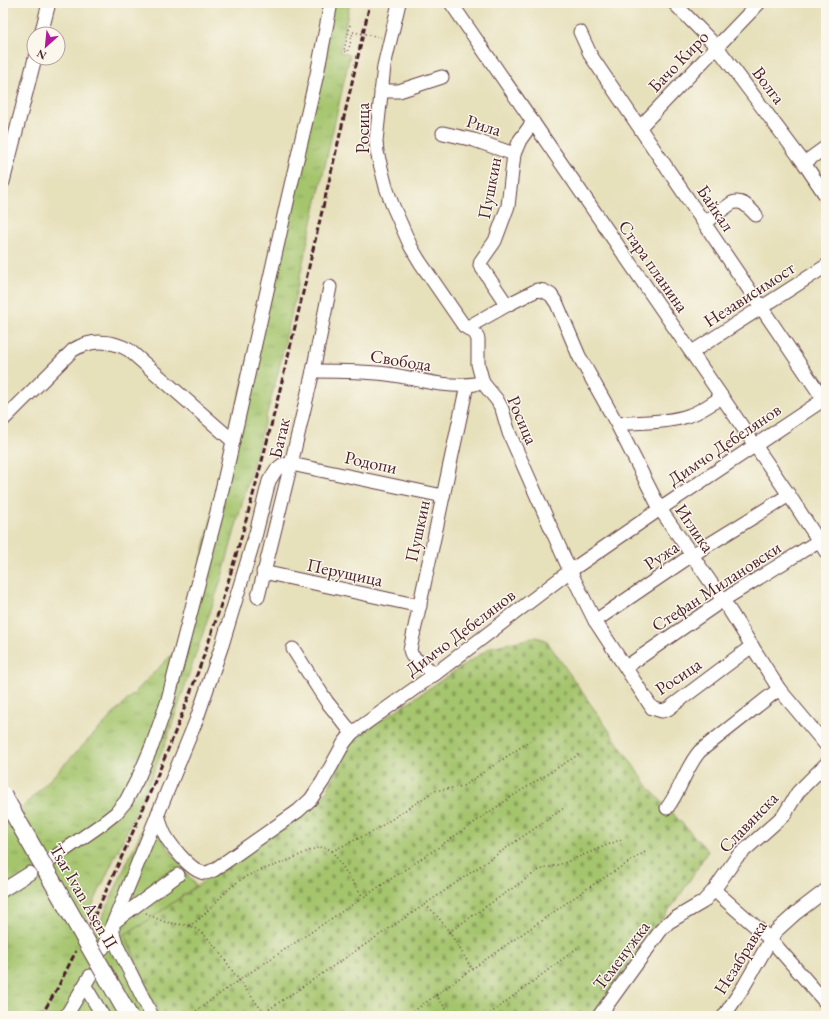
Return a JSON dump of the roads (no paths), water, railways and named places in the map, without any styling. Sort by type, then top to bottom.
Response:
[{"type":"main road","name":"Tsar Ivan Asen II","points":[[3,795],[129,1016]]},
{"type":"street","points":[[43,26],[49,3]]},
{"type":"street","points":[[52,859],[116,813],[126,802],[152,746],[171,689],[217,512],[288,198],[318,74],[331,3]]},
{"type":"street","name":"Росица","points":[[399,3],[384,66],[376,141],[377,152],[392,204],[411,247],[420,262],[464,326],[476,333],[478,339],[478,364],[483,383],[502,408],[509,433],[570,571],[595,621],[652,708],[662,711],[668,709],[752,646]]},
{"type":"street","name":"Стара планина","points":[[451,3],[824,543]]},
{"type":"street","name":"Волга","points":[[674,3],[717,47],[804,162],[826,196]]},
{"type":"street","name":"Бачо Киро","points":[[640,127],[759,3]]},
{"type":"street","name":"Байкал","points":[[580,32],[591,56],[825,400]]},
{"type":"street","points":[[3,182],[33,66]]},
{"type":"street","points":[[381,91],[399,90],[442,77]]},
{"type":"street","name":"Пушкин","points":[[507,305],[480,265],[481,261],[495,241],[508,206],[514,154],[520,140],[533,122]]},
{"type":"street","name":"Рила","points":[[443,133],[474,140],[514,154]]},
{"type":"street","points":[[804,162],[826,147]]},
{"type":"street","points":[[704,223],[737,201],[743,202],[756,215]]},
{"type":"street","name":"Независимост","points":[[692,352],[826,266]]},
{"type":"street","name":"Батак","points":[[258,597],[313,371],[330,287]]},
{"type":"street","name":"Иглика","points":[[507,305],[537,290],[544,291],[551,295],[557,304],[579,356],[617,424],[660,509],[723,600],[779,689],[826,745]]},
{"type":"street","points":[[468,327],[507,305]]},
{"type":"street","points":[[3,420],[73,350],[88,343],[104,342],[118,344],[129,350],[233,441]]},
{"type":"street","name":"Свобода","points":[[313,371],[356,371],[388,374],[448,386],[483,383]]},
{"type":"street","name":"Пушкин","points":[[435,674],[412,656],[410,650],[467,385]]},
{"type":"street","points":[[617,424],[689,416],[702,410],[722,397]]},
{"type":"street","name":"Димчо Дебелянов","points":[[158,813],[162,829],[176,851],[199,871],[206,873],[214,870],[298,811],[311,799],[323,781],[344,743],[352,733],[435,674],[570,571],[755,445],[825,400]]},
{"type":"street","points":[[103,948],[196,721],[222,645],[256,533],[269,481],[276,470],[282,465],[291,464]]},
{"type":"street","name":"Родопи","points":[[291,464],[443,496]]},
{"type":"street","name":"Ружа","points":[[595,621],[692,555],[790,495]]},
{"type":"street","name":"Стефан Милановски","points":[[626,667],[723,600],[824,543]]},
{"type":"street","name":"Перущица","points":[[263,572],[420,606]]},
{"type":"street","points":[[293,649],[327,702],[352,733]]},
{"type":"street","points":[[667,808],[674,799],[693,759],[700,751],[779,689]]},
{"type":"street","name":"Славянска","points":[[714,890],[737,857],[784,815],[798,792],[826,764]]},
{"type":"street","points":[[3,890],[30,873]]},
{"type":"street","points":[[113,923],[134,906],[178,875]]},
{"type":"street","points":[[714,890],[771,940],[826,1003]]},
{"type":"street","name":"Теменужка","points":[[598,1016],[661,930],[669,922],[703,902],[714,890]]},
{"type":"street","name":"Незабравка","points":[[724,1016],[738,996],[771,940],[783,924],[826,890]]},
{"type":"street","points":[[113,923],[113,933],[117,946],[152,1016]]},
{"type":"street","points":[[66,1016],[88,981],[103,1016]]},
{"type":"railway","points":[[90,925],[124,852],[186,704],[228,583],[278,398],[370,3]]},
{"type":"railway","points":[[41,1016],[57,989],[76,951]]}]
